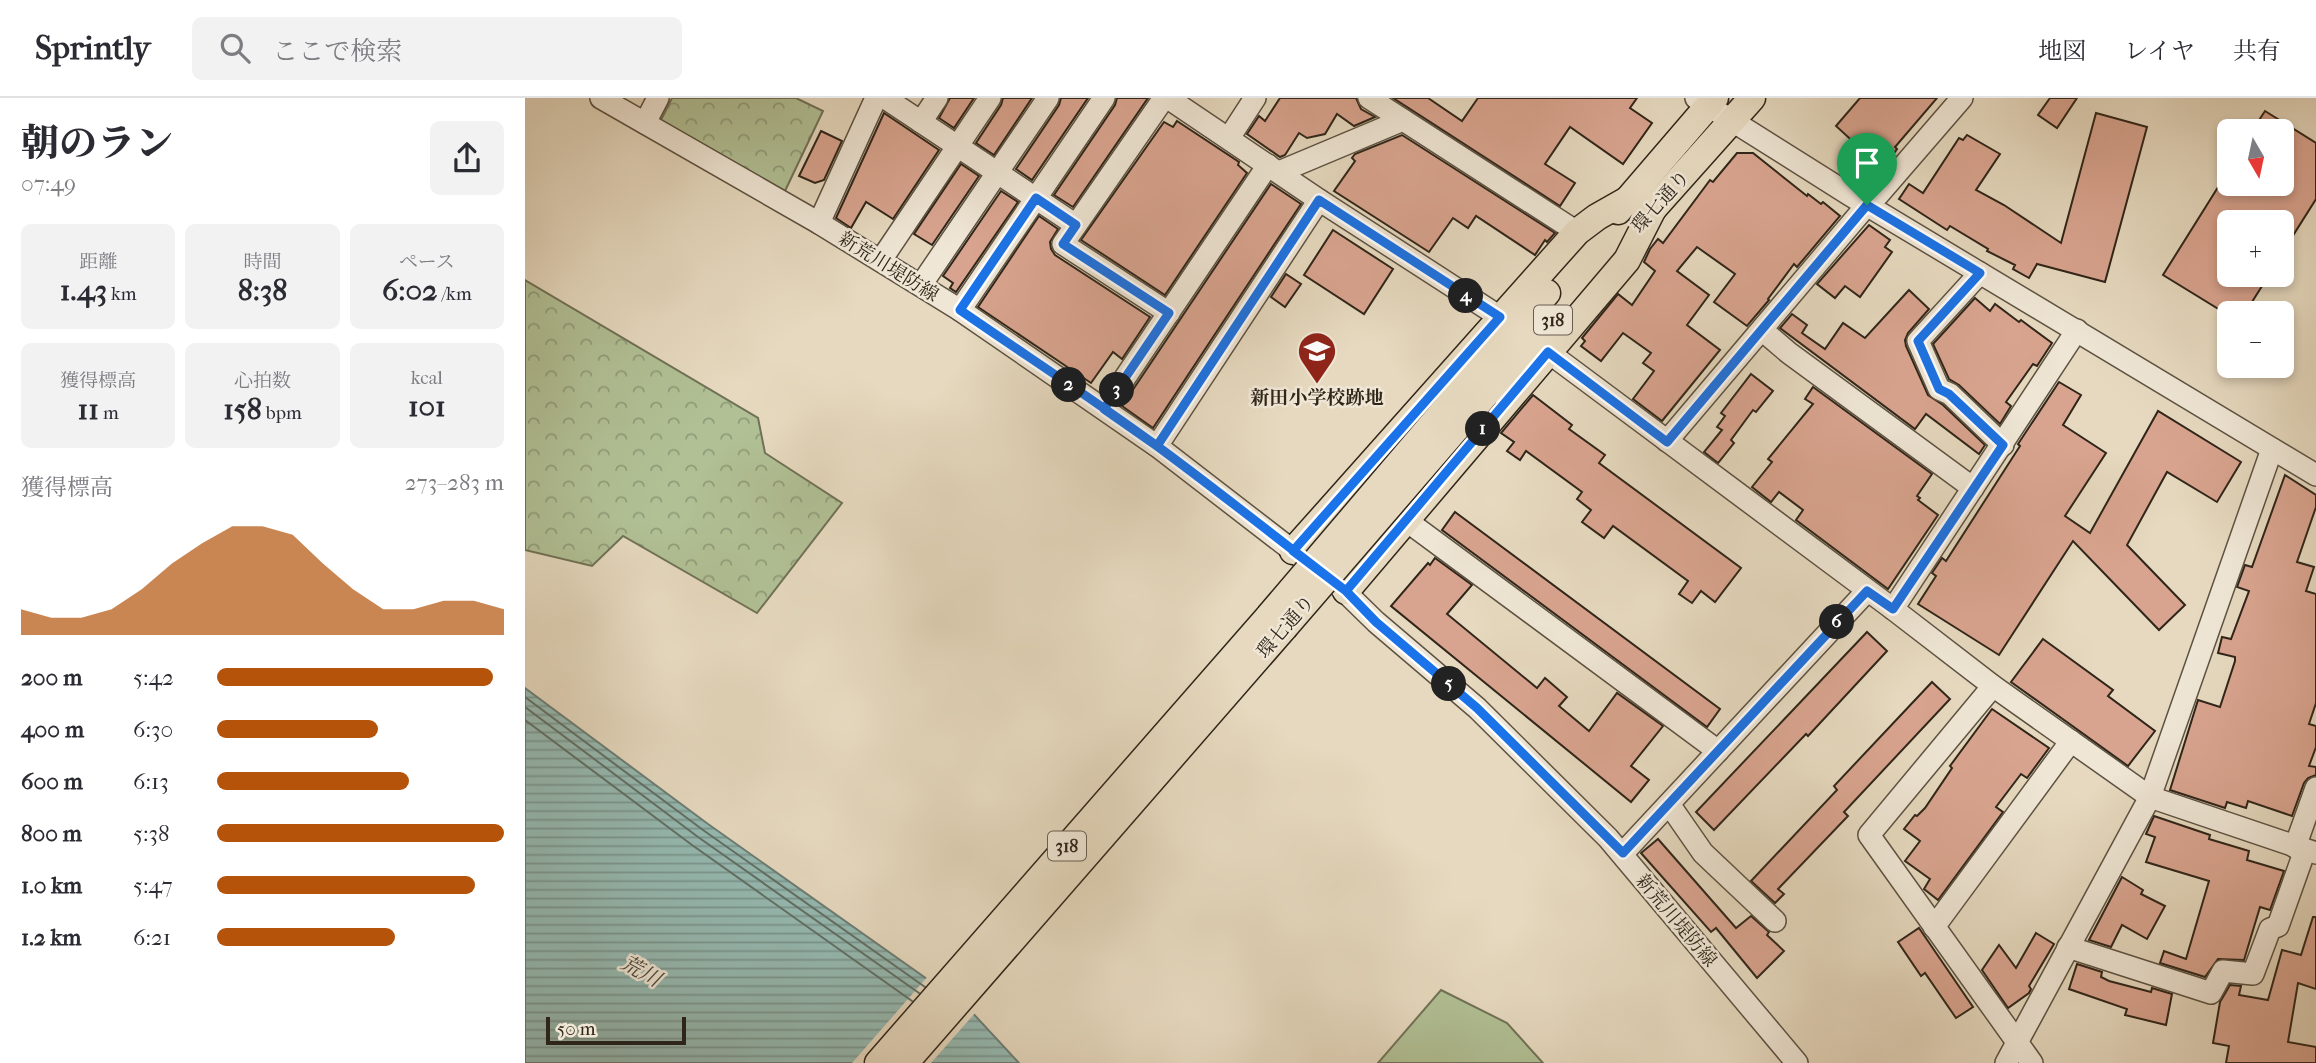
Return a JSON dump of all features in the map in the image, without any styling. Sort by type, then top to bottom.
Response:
[{"type":"main road","name":"環七通り","points":[[1478,387],[1654,208],[1752,98]]},
{"type":"main road","name":"環七通り","points":[[905,1063],[1270,629],[1478,387],[1706,101]]},
{"type":"main road","points":[[1293,551],[1577,232],[1627,200]]},
{"type":"main road","points":[[1346,591],[1627,260],[1654,208]]},
{"type":"main road","name":"環七通り","points":[[878,1063],[1270,629]]},
{"type":"street","name":"新荒川堤防線","points":[[601,98],[820,223],[960,310],[1157,446],[1346,591],[1376,622],[1477,708],[1623,853],[1797,1063]]},
{"type":"street","points":[[645,123],[657,98]]},
{"type":"street","points":[[820,223],[876,98]]},
{"type":"street","points":[[885,98],[1076,225]]},
{"type":"street","points":[[921,122],[937,98]]},
{"type":"street","points":[[881,260],[990,98]]},
{"type":"street","points":[[921,285],[1048,98]]},
{"type":"street","points":[[960,310],[1104,98]]},
{"type":"street","points":[[1169,313],[1063,244],[1166,98],[1500,317]]},
{"type":"street","points":[[1229,138],[1255,98]]},
{"type":"street","points":[[1369,98],[1577,232]]},
{"type":"street","points":[[1667,442],[1867,205],[1962,98]]},
{"type":"street","points":[[1706,101],[1732,122],[1867,205],[2316,475]]},
{"type":"street","points":[[1104,409],[1169,313],[1273,169],[1403,120]]},
{"type":"street","points":[[1157,446],[1319,200]]},
{"type":"street","points":[[1980,273],[1918,341],[1939,389],[1949,394],[2003,445]]},
{"type":"street","points":[[1762,330],[1789,353],[1973,488]]},
{"type":"street","points":[[1893,609],[2077,330]]},
{"type":"street","points":[[1548,352],[1993,686],[2150,797],[2305,850]]},
{"type":"street","points":[[2006,1063],[2150,797],[2272,449]]},
{"type":"street","points":[[1411,524],[1718,751]]},
{"type":"street","points":[[1623,853],[1867,591]]},
{"type":"street","points":[[1993,686],[1869,835],[2032,1063]]},
{"type":"street","points":[[1934,927],[2071,741]]},
{"type":"street","points":[[2068,947],[2211,993],[2223,971],[2253,974],[2270,929],[2278,926],[2305,850],[2316,788]]},
{"type":"street","points":[[1669,804],[1703,853],[1775,921]]},
{"type":"green space","points":[[672,98],[796,98],[823,111],[785,191],[661,120]]},
{"type":"green space","points":[[525,280],[758,418],[765,453],[842,503],[757,613],[623,536],[592,566],[525,550]]},
{"type":"green space","points":[[1441,990],[1507,1023],[1543,1063],[1378,1063]]},
{"type":"water","name":"荒川","points":[[525,688],[708,824],[968,1008],[1019,1063],[525,1063]]},
{"type":"pier","points":[[928,976],[976,1012],[931,1063],[852,1063]]},
{"type":"building","points":[[950,98],[974,98],[954,128],[939,118]]},
{"type":"building","points":[[1003,98],[1032,98],[994,155],[976,143]]},
{"type":"building","points":[[1061,98],[1088,98],[1032,180],[1016,169]]},
{"type":"building","points":[[1117,98],[1148,98],[1073,207],[1054,195],[1115,105]]},
{"type":"building","points":[[1280,98],[1356,98],[1361,109],[1375,117],[1354,126],[1337,114],[1325,134],[1307,138],[1299,133],[1285,155],[1280,157],[1247,134],[1259,116],[1265,121]]},
{"type":"building","points":[[1393,98],[1428,98],[1462,121],[1478,98],[1637,98],[1630,108],[1652,123],[1623,164],[1570,127],[1545,164],[1575,183],[1560,206]]},
{"type":"building","points":[[1860,98],[1937,98],[1895,147],[1897,149],[1874,180],[1866,182],[1844,165],[1859,147],[1836,126]]},
{"type":"building","points":[[2050,98],[2077,98],[2057,128],[2038,115]]},
{"type":"building","points":[[2265,111],[2278,119],[2260,119]]},
{"type":"building","points":[[884,113],[939,150],[893,219],[866,202],[851,228],[836,218]]},
{"type":"building","points":[[2096,113],[2147,127],[2105,282],[2037,264],[2029,278],[2013,269],[2015,265],[1987,251],[1988,249],[1950,226],[1947,230],[1899,199],[1909,184],[1923,193],[1959,138],[1963,140],[1967,135],[2000,154],[1976,190],[2061,243]]},
{"type":"building","points":[[1177,121],[1239,162],[1238,165],[1247,173],[1165,295],[1081,240],[1164,122],[1173,127]]},
{"type":"building","points":[[2294,129],[2316,143],[2316,199],[2294,234],[2294,210],[2217,210],[2217,287],[2261,287],[2253,301],[2217,301],[2217,308],[2163,275],[2217,189],[2217,196],[2294,196]]},
{"type":"building","points":[[821,131],[842,141],[824,180],[815,183],[799,176]]},
{"type":"building","points":[[1402,135],[1555,233],[1547,242],[1545,240],[1535,255],[1476,216],[1468,228],[1453,218],[1429,252],[1334,191],[1355,161],[1352,158],[1355,154]]},
{"type":"building","points":[[1737,153],[1753,153],[1807,196],[1808,194],[1821,204],[1823,202],[1840,216],[1797,267],[1794,264],[1747,326],[1714,302],[1735,274],[1697,247],[1677,271],[1709,295],[1687,325],[1720,350],[1662,421],[1633,399],[1654,371],[1643,363],[1651,353],[1623,333],[1601,361],[1581,346],[1585,341],[1582,338],[1618,294],[1632,305],[1655,271],[1644,262],[1650,249],[1658,239],[1663,243],[1710,180],[1713,182]]},
{"type":"building","points":[[961,164],[979,176],[932,245],[914,234]]},
{"type":"building","points":[[1271,184],[1301,204],[1153,428],[1122,406]]},
{"type":"building","points":[[1001,191],[1018,202],[956,292],[950,288],[953,283],[943,276]]},
{"type":"building","points":[[1039,216],[1058,229],[1050,242],[1055,255],[1150,317],[1122,359],[1113,352],[1091,383],[978,307]]},
{"type":"building","points":[[1869,225],[1890,240],[1885,247],[1892,252],[1860,297],[1845,286],[1835,298],[1817,284]]},
{"type":"building","points":[[1333,230],[1393,269],[1364,314],[1304,275]]},
{"type":"building","points":[[1286,274],[1301,284],[1285,307],[1271,297]]},
{"type":"building","points":[[1909,290],[1929,309],[1908,333],[1906,346],[1928,395],[1943,405],[1985,445],[1979,454],[1926,414],[1915,429],[1780,328],[1792,314],[1807,325],[1802,333],[1825,349],[1843,323],[1865,338]]},
{"type":"building","points":[[1975,298],[1990,311],[1995,304],[2052,343],[2037,366],[2033,364],[2006,402],[2011,406],[2000,424],[1959,385],[1949,379],[1933,344]]},
{"type":"building","points":[[1751,374],[1773,391],[1756,412],[1753,410],[1731,440],[1734,443],[1718,463],[1704,452],[1722,430],[1717,427],[1725,416],[1721,413]]},
{"type":"building","points":[[2059,382],[2081,395],[2063,425],[2106,453],[2065,516],[2090,533],[2158,411],[2241,462],[2217,502],[2167,472],[2127,545],[2185,605],[2159,630],[2073,541],[1999,655],[1918,604],[1936,576],[1932,573],[1942,558],[1946,561]]},
{"type":"building","points":[[1813,387],[1932,474],[1917,496],[1920,498],[1918,500],[1938,515],[1888,589],[1796,520],[1803,510],[1779,492],[1771,502],[1752,487],[1772,462],[1768,459],[1813,404],[1805,399]]},
{"type":"building","points":[[1533,395],[1572,425],[1569,429],[1605,455],[1599,463],[1741,568],[1715,602],[1701,591],[1692,603],[1679,594],[1688,581],[1613,526],[1604,538],[1582,522],[1591,510],[1577,499],[1582,492],[1526,451],[1520,460],[1507,451],[1514,442],[1501,433]]},
{"type":"building","points":[[2285,475],[2316,495],[2316,507],[2297,562],[2314,567],[2306,591],[2316,594],[2316,703],[2309,724],[2316,726],[2316,747],[2309,766],[2316,767],[2316,775],[2304,783],[2292,816],[2248,801],[2246,808],[2227,802],[2225,808],[2170,790],[2198,700],[2220,707],[2235,661],[2235,657],[2218,653],[2222,637],[2231,639],[2249,591],[2237,587],[2245,565],[2252,567]]},
{"type":"building","points":[[1455,512],[1720,709],[1707,727],[1442,530]]},
{"type":"building","points":[[1435,558],[1472,585],[1447,614],[1537,688],[1545,678],[1567,697],[1559,706],[1589,731],[1617,693],[1663,726],[1631,766],[1649,780],[1631,802],[1391,606]]},
{"type":"building","points":[[1867,632],[1887,651],[1808,736],[1806,734],[1714,830],[1696,812]]},
{"type":"building","points":[[2043,639],[2113,690],[2108,696],[2155,731],[2128,766],[2011,682]]},
{"type":"building","points":[[1932,682],[1950,699],[1844,812],[1848,816],[1778,889],[1784,894],[1775,903],[1751,881],[1837,790],[1834,786]]},
{"type":"building","points":[[1992,709],[2049,748],[2027,778],[2021,774],[1996,807],[2003,812],[1938,900],[1924,889],[1930,879],[1905,861],[1920,841],[1904,829],[1915,815],[1925,808],[1952,768],[1950,766]]},
{"type":"building","points":[[2154,816],[2210,835],[2209,839],[2249,851],[2247,860],[2284,871],[2270,910],[2260,907],[2244,960],[2218,959],[2205,977],[2160,963],[2164,951],[2186,959],[2209,881],[2146,862],[2155,837],[2146,834]]},
{"type":"building","points":[[1658,839],[1736,928],[1751,916],[1769,932],[1767,935],[1784,951],[1757,978],[1716,928],[1711,932],[1641,853]]},
{"type":"building","points":[[2122,877],[2143,890],[2141,894],[2165,906],[2147,939],[2122,925],[2111,947],[2089,940]]},
{"type":"building","points":[[2313,917],[2316,917],[2316,989],[2298,983],[2288,1042],[2316,1047],[2316,1063],[2226,1063],[2229,1046],[2213,1043],[2220,1002],[2230,985],[2241,986],[2239,995],[2268,1000],[2282,950],[2301,955]]},
{"type":"building","points":[[1919,928],[1973,1007],[1956,1018],[1925,973],[1921,976],[1898,942]]},
{"type":"building","points":[[2036,933],[2054,944],[2029,986],[2029,993],[2008,1008],[1982,970],[1999,945],[2016,968]]},
{"type":"building","points":[[2077,964],[2102,972],[2101,977],[2109,981],[2151,992],[2152,988],[2172,994],[2166,1025],[2125,1015],[2127,1009],[2069,989]]},
{"type":"place","name":"新田小学校跡地","points":[[1317,385]]},
{"type":"route","points":[[1867,205],[1667,442],[1548,352],[1346,591],[1293,551],[1220,495],[1157,446],[960,310],[1036,198],[1076,225],[1063,244],[1169,313],[1104,409],[1157,446],[1319,200],[1500,317],[1293,551],[1346,591],[1376,622],[1477,708],[1623,853],[1867,591],[1893,609],[2003,445],[1949,394],[1939,389],[1918,341],[1980,273],[1867,205]]}]
